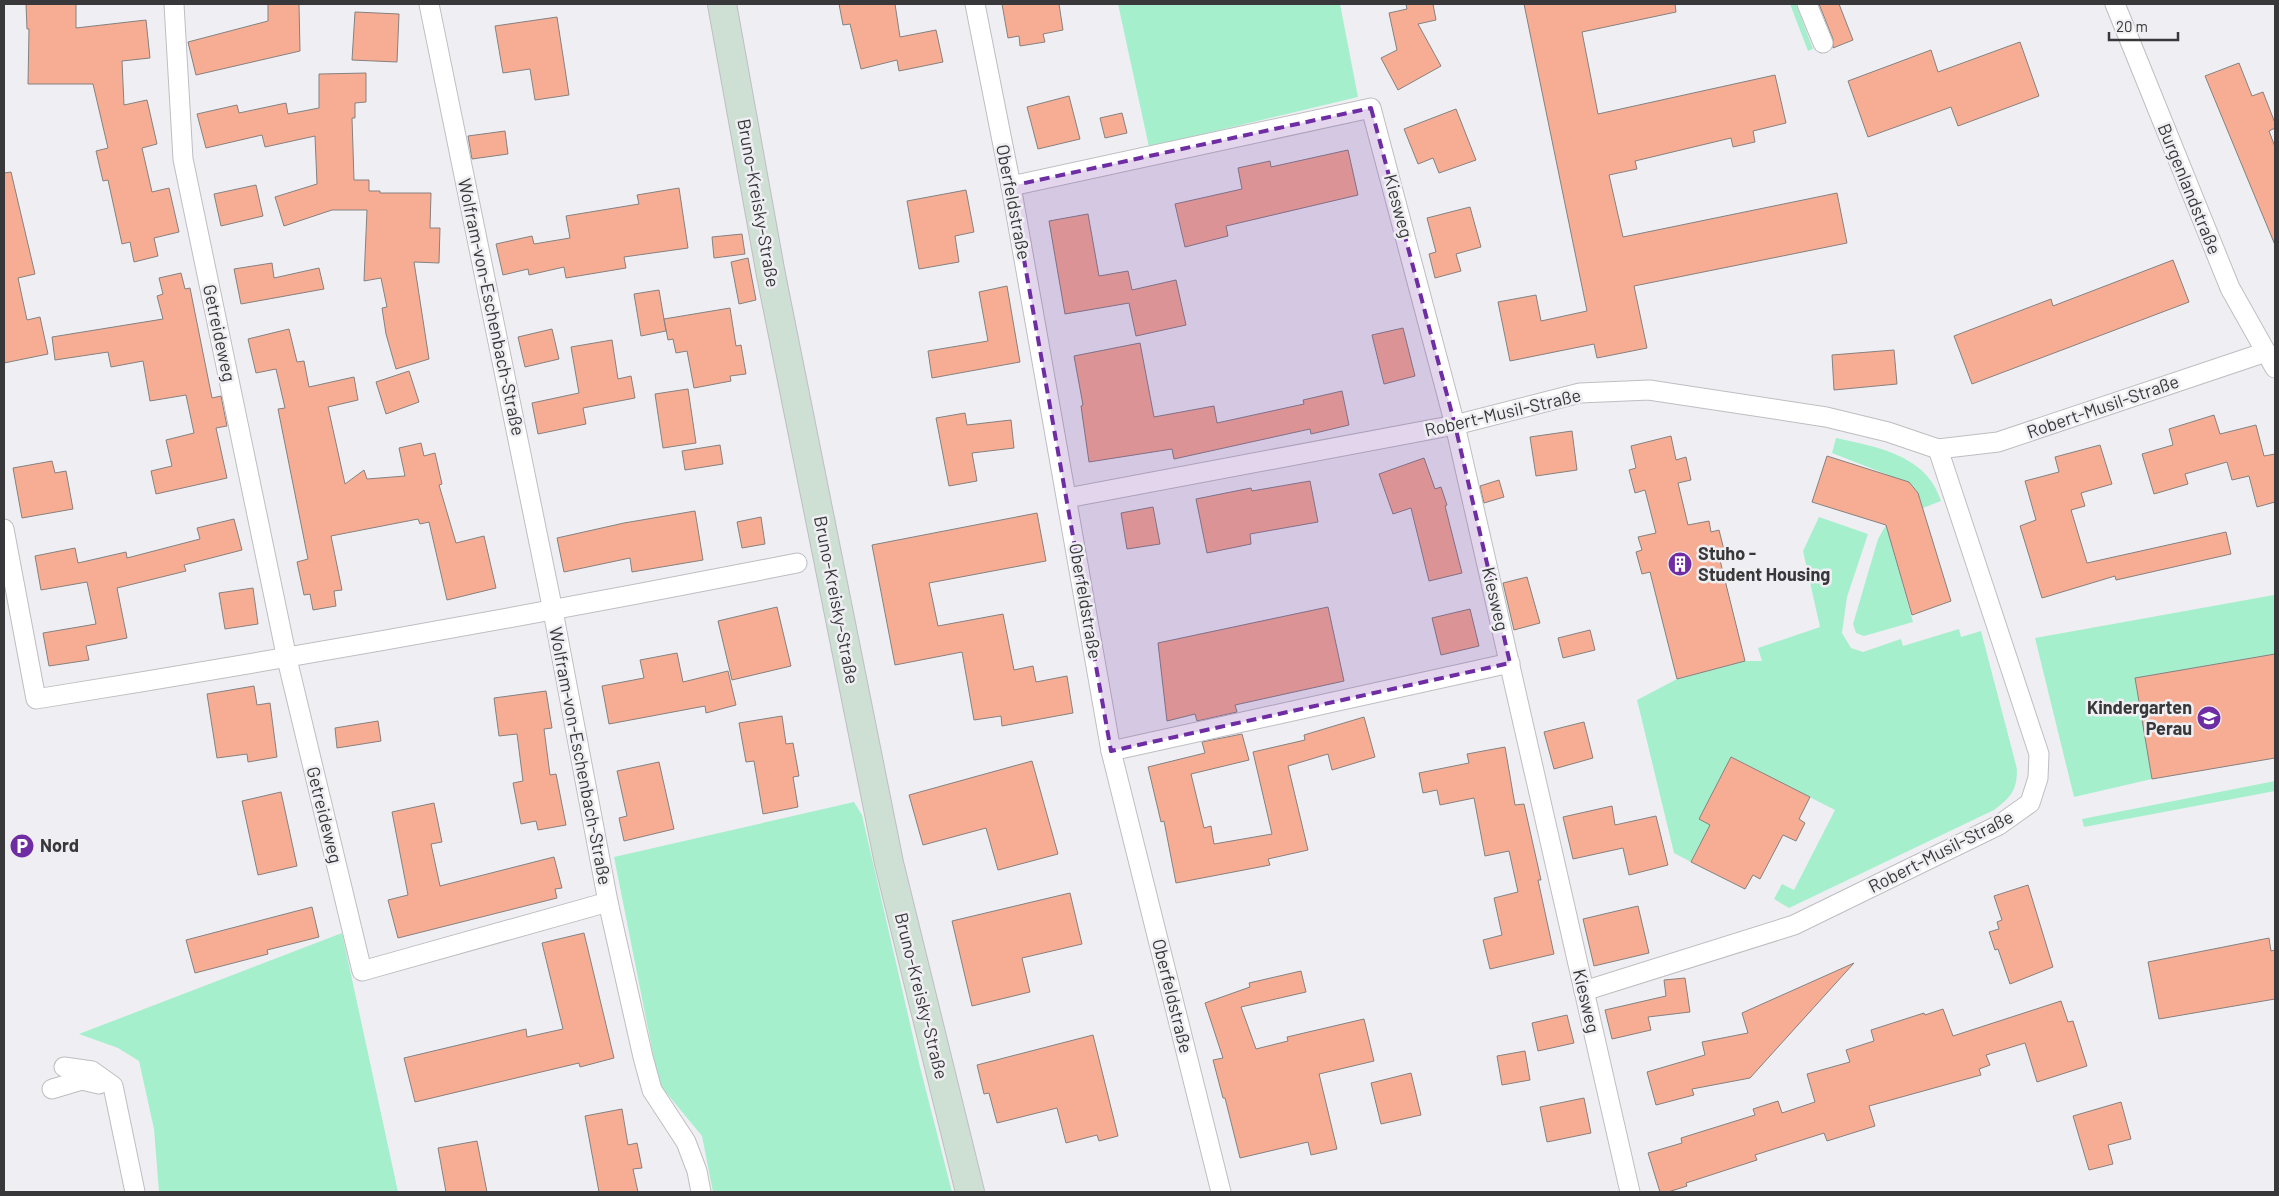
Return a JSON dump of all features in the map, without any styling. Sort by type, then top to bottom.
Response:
[{"type":"street","name":"Getreideweg","points":[[174,4],[183,159],[287,659],[362,972]]},
{"type":"street","name":"Wolfram-von-Eschenbach-Straße","points":[[429,4],[553,611],[608,902],[643,1057],[652,1090],[686,1142],[697,1171],[702,1192]]},
{"type":"street","name":"Bruno-Kreisky-Straße","points":[[722,4],[771,275],[889,863],[970,1192]]},
{"type":"street","name":"Oberfeldstraße","points":[[975,4],[1011,186],[1111,750],[1221,1192]]},
{"type":"street","points":[[1807,4],[1823,43]]},
{"type":"street","name":"Burgenlandstraße","points":[[2115,4],[2230,288],[2270,360]]},
{"type":"street","name":"Kiesweg","points":[[1011,186],[1371,108],[1455,425],[1630,1192]]},
{"type":"street","name":"Robert-Musil-Straße","points":[[1067,498],[1455,425],[1580,393],[1649,390],[1826,417],[1888,432],[1938,449],[1998,442],[2270,360]]},
{"type":"street","name":"Robert-Musil-Straße","points":[[1584,991],[1794,925],[1999,825],[2030,803],[2038,778],[2039,754],[1938,449]]},
{"type":"street","points":[[4,530],[36,699],[287,659]]},
{"type":"street","name":"Wolfram-von-Eschenbach-Straße","points":[[287,659],[553,611],[797,563]]},
{"type":"street","points":[[1111,750],[1510,663]]},
{"type":"street","name":"Wolfram-von-Eschenbach-Straße","points":[[362,972],[608,902]]},
{"type":"street","points":[[64,1067],[92,1072],[112,1086],[135,1192]]},
{"type":"street","points":[[52,1089],[82,1080],[112,1086]]},
{"type":"highlighted area","points":[[1371,108],[1455,425],[1510,663],[1111,751],[1011,186]]},
{"type":"green space","points":[[1118,4],[1340,4],[1358,97],[1149,147]]},
{"type":"green space","points":[[1790,4],[1796,4],[1813,49],[1808,51]]},
{"type":"green space","points":[[1836,438],[1884,450],[1912,463],[1934,485],[1941,501],[1923,508],[1918,493],[1911,484],[1832,453]]},
{"type":"green space","points":[[1819,517],[1868,534],[1847,597],[1842,633],[1851,648],[1863,652],[1901,639],[1903,646],[1959,629],[1961,637],[1981,631],[2017,769],[2017,777],[2012,793],[1994,810],[1789,908],[1774,899],[1782,884],[1794,890],[1835,810],[1731,757],[1699,819],[1716,828],[1707,847],[1700,843],[1691,862],[1674,853],[1637,700],[1677,679],[1745,661],[1762,661],[1758,648],[1820,627],[1803,551]]},
{"type":"green space","points":[[1886,525],[1913,622],[1864,636],[1856,633],[1853,624],[1878,539]]},
{"type":"green space","points":[[2274,595],[2275,654],[2135,678],[2152,779],[2074,797],[2035,638]]},
{"type":"green space","points":[[2275,781],[2275,791],[2084,827],[2082,819]]},
{"type":"green space","points":[[854,802],[862,815],[920,1067],[952,1192],[713,1192],[702,1136],[659,1084],[614,857]]},
{"type":"green space","points":[[342,933],[398,1192],[159,1192],[154,1129],[139,1061],[118,1048],[79,1034]]},
{"type":"building","points":[[26,4],[76,4],[76,28],[146,20],[150,58],[122,61],[124,105],[147,100],[157,144],[142,148],[152,192],[169,188],[179,232],[154,238],[158,256],[134,262],[130,242],[122,244],[108,180],[103,181],[96,151],[108,148],[93,84],[28,84],[29,29],[27,29]]},
{"type":"building","points":[[268,4],[299,4],[300,51],[196,75],[188,42],[268,21]]},
{"type":"building","points":[[839,4],[895,4],[900,37],[936,30],[943,62],[899,71],[897,60],[861,69],[850,24],[843,25]]},
{"type":"building","points":[[1002,4],[1059,4],[1063,30],[1043,34],[1045,42],[1020,46],[1019,36],[1008,38]]},
{"type":"building","points":[[1406,4],[1433,4],[1436,20],[1418,24],[1441,66],[1398,90],[1381,58],[1397,50],[1389,13],[1407,9]]},
{"type":"building","points":[[1524,4],[1675,4],[1676,12],[1582,32],[1598,114],[1775,75],[1786,123],[1753,131],[1755,142],[1733,147],[1731,138],[1635,161],[1637,169],[1609,175],[1623,237],[1837,193],[1847,243],[1634,286],[1647,348],[1597,358],[1594,344],[1510,361],[1498,302],[1536,295],[1541,321],[1587,311]]},
{"type":"building","points":[[1819,4],[1839,4],[1853,40],[1833,48],[1833,39]]},
{"type":"building","points":[[355,12],[399,14],[397,62],[352,60]]},
{"type":"building","points":[[557,17],[569,95],[535,100],[530,69],[503,73],[495,26]]},
{"type":"building","points":[[2020,42],[2039,96],[1958,126],[1951,107],[1868,137],[1848,81],[1931,50],[1938,72]]},
{"type":"building","points":[[2239,63],[2252,96],[2263,92],[2275,123],[2275,128],[2269,131],[2275,147],[2275,245],[2205,76]]},
{"type":"building","points":[[366,73],[366,102],[355,103],[355,118],[352,118],[354,180],[369,180],[369,191],[380,191],[380,193],[431,193],[430,228],[440,228],[439,263],[414,262],[429,359],[396,369],[386,334],[382,308],[387,307],[381,278],[364,281],[367,210],[332,210],[284,226],[275,197],[317,184],[315,136],[265,147],[262,135],[206,148],[197,114],[237,105],[239,113],[286,103],[288,114],[319,108],[319,74]]},
{"type":"building","points":[[1069,96],[1080,139],[1038,149],[1027,107]]},
{"type":"building","points":[[1456,109],[1476,160],[1439,173],[1433,158],[1418,164],[1404,129]]},
{"type":"building","points":[[1122,113],[1127,133],[1105,138],[1100,118]]},
{"type":"building","points":[[505,131],[508,154],[472,159],[468,136]]},
{"type":"building","points":[[1348,150],[1358,195],[1226,226],[1228,236],[1185,247],[1175,204],[1242,189],[1238,168],[1270,161],[1271,167]]},
{"type":"building","points":[[11,172],[35,274],[18,278],[27,320],[40,317],[48,354],[4,363],[4,173]]},
{"type":"building","points":[[256,185],[263,216],[221,226],[214,194]]},
{"type":"building","points":[[679,188],[688,248],[624,257],[626,268],[566,278],[564,267],[529,275],[528,269],[503,275],[496,244],[532,236],[534,244],[570,238],[566,216],[639,204],[637,195]]},
{"type":"building","points":[[966,190],[974,232],[955,236],[959,262],[919,269],[907,201]]},
{"type":"building","points":[[1470,207],[1481,247],[1456,254],[1461,271],[1435,278],[1429,254],[1436,252],[1427,218]]},
{"type":"building","points":[[1088,214],[1099,276],[1128,271],[1132,290],[1176,280],[1186,325],[1136,336],[1129,303],[1065,314],[1049,221]]},
{"type":"building","points":[[742,234],[745,254],[714,258],[712,237]]},
{"type":"building","points":[[748,258],[756,300],[739,304],[731,262]]},
{"type":"building","points":[[2173,260],[2189,302],[1972,384],[1954,336],[2051,299],[2053,306]]},
{"type":"building","points":[[272,263],[274,278],[319,268],[324,289],[241,304],[234,269]]},
{"type":"building","points":[[181,273],[185,289],[190,288],[212,398],[221,396],[227,426],[216,428],[227,478],[156,494],[151,471],[172,466],[166,440],[194,433],[186,395],[150,401],[143,361],[111,367],[108,352],[55,360],[52,337],[163,319],[157,296],[163,294],[159,278]]},
{"type":"building","points":[[1007,286],[1020,362],[932,378],[928,351],[988,341],[979,292]]},
{"type":"building","points":[[659,290],[666,331],[641,336],[634,294]]},
{"type":"building","points":[[730,308],[736,346],[741,345],[746,374],[730,376],[731,381],[694,388],[687,351],[676,353],[673,339],[668,340],[664,319]]},
{"type":"building","points":[[1403,328],[1415,376],[1384,384],[1372,335]]},
{"type":"building","points":[[289,329],[297,362],[304,361],[309,387],[354,377],[358,400],[328,407],[345,484],[364,470],[367,479],[405,476],[399,448],[421,443],[424,456],[435,453],[442,484],[439,485],[456,543],[484,536],[496,588],[447,600],[429,522],[420,524],[418,519],[331,536],[342,590],[334,591],[336,606],[313,610],[310,594],[304,595],[297,562],[308,559],[278,409],[285,408],[276,369],[256,373],[248,339]]},
{"type":"building","points":[[552,329],[559,359],[525,367],[518,337]]},
{"type":"building","points":[[612,340],[618,379],[631,376],[635,398],[583,408],[586,424],[538,434],[532,403],[579,393],[571,347]]},
{"type":"building","points":[[1140,343],[1154,417],[1214,406],[1217,423],[1304,404],[1303,400],[1342,391],[1349,425],[1311,434],[1310,429],[1174,459],[1172,449],[1089,462],[1081,406],[1083,405],[1074,356]]},
{"type":"building","points":[[1894,350],[1897,384],[1834,390],[1832,355]]},
{"type":"building","points":[[409,371],[419,402],[386,414],[376,382]]},
{"type":"building","points":[[688,389],[696,443],[663,448],[655,394]]},
{"type":"building","points":[[965,413],[967,425],[1011,420],[1014,448],[972,453],[977,481],[949,486],[936,418]]},
{"type":"building","points":[[2214,415],[2220,434],[2256,425],[2264,456],[2275,454],[2275,502],[2257,507],[2249,476],[2232,480],[2227,462],[2185,474],[2188,484],[2154,494],[2142,454],[2173,445],[2169,429]]},
{"type":"building","points":[[1572,431],[1577,470],[1536,476],[1530,437]]},
{"type":"building","name":"Stuho - Student Housing","points":[[1671,436],[1676,460],[1686,457],[1691,480],[1678,483],[1688,525],[1709,521],[1711,532],[1719,530],[1725,554],[1719,556],[1745,661],[1677,679],[1650,572],[1642,574],[1636,552],[1642,550],[1638,537],[1656,533],[1645,490],[1635,493],[1629,470],[1636,468],[1631,446]]},
{"type":"building","points":[[720,445],[723,464],[685,470],[682,451]]},
{"type":"building","points":[[2100,445],[2112,484],[2081,493],[2085,506],[2071,510],[2087,563],[2226,532],[2231,554],[2116,580],[2115,576],[2042,598],[2020,526],[2036,520],[2025,481],[2059,472],[2055,457]]},
{"type":"building","points":[[1827,456],[1909,482],[1918,493],[1951,601],[1912,615],[1886,525],[1812,502]]},
{"type":"building","points":[[1424,458],[1435,489],[1441,487],[1447,505],[1445,506],[1462,573],[1429,581],[1411,508],[1393,514],[1379,474]]},
{"type":"building","points":[[52,461],[55,473],[66,471],[73,509],[22,518],[13,468]]},
{"type":"building","points":[[1499,480],[1504,497],[1484,503],[1480,486]]},
{"type":"building","points":[[1310,481],[1318,522],[1250,534],[1251,544],[1207,553],[1196,499],[1251,488],[1252,491]]},
{"type":"building","points":[[1153,507],[1160,544],[1127,549],[1121,513]]},
{"type":"building","points":[[695,511],[703,560],[632,572],[630,558],[564,572],[557,538],[624,523]]},
{"type":"building","points":[[1037,513],[1046,561],[929,583],[938,626],[1003,614],[1014,670],[1033,666],[1036,682],[1067,676],[1073,713],[1002,726],[1001,716],[974,720],[962,652],[895,665],[872,545]]},
{"type":"building","points":[[761,517],[765,544],[742,548],[737,522]]},
{"type":"building","points":[[234,519],[242,550],[184,565],[186,571],[117,588],[127,638],[86,646],[89,660],[49,666],[43,633],[96,624],[87,582],[41,590],[35,556],[75,548],[78,563],[126,552],[127,558],[200,539],[197,528]]},
{"type":"building","points":[[1527,577],[1540,623],[1514,630],[1503,583]]},
{"type":"building","points":[[253,588],[258,624],[225,629],[219,593]]},
{"type":"building","points":[[777,607],[791,666],[732,680],[718,621]]},
{"type":"building","points":[[1328,607],[1344,681],[1235,705],[1237,712],[1197,721],[1195,714],[1167,721],[1158,643]]},
{"type":"building","points":[[1470,609],[1479,646],[1441,655],[1432,618]]},
{"type":"building","points":[[1590,630],[1595,650],[1563,658],[1558,638]]},
{"type":"building","points":[[677,653],[683,682],[728,671],[736,705],[706,713],[705,706],[609,724],[602,686],[644,678],[640,660]]},
{"type":"building","name":"Kindergarten Perau","points":[[2275,654],[2275,758],[2152,779],[2135,678]]},
{"type":"building","points":[[254,686],[257,705],[270,703],[277,757],[248,762],[247,754],[217,758],[207,694]]},
{"type":"building","points":[[546,691],[552,728],[544,729],[550,775],[556,774],[566,825],[538,830],[536,821],[521,824],[513,783],[523,781],[517,734],[499,736],[494,698]]},
{"type":"building","points":[[782,716],[786,744],[793,743],[799,776],[793,777],[798,807],[763,814],[754,761],[746,762],[739,723]]},
{"type":"building","points":[[1364,717],[1375,757],[1332,770],[1328,754],[1288,766],[1308,850],[1268,859],[1270,865],[1176,883],[1164,821],[1161,822],[1148,767],[1205,753],[1202,742],[1242,734],[1249,760],[1191,774],[1204,828],[1211,826],[1214,844],[1272,834],[1253,752],[1305,740],[1304,735]]},
{"type":"building","points":[[378,721],[381,741],[337,748],[335,728]]},
{"type":"building","points":[[1584,722],[1593,758],[1554,769],[1544,732]]},
{"type":"building","points":[[1505,747],[1515,805],[1524,804],[1541,880],[1538,880],[1554,954],[1490,969],[1483,940],[1502,935],[1494,898],[1518,892],[1509,851],[1485,856],[1474,798],[1440,805],[1437,790],[1423,793],[1419,773],[1469,763],[1467,754]]},
{"type":"building","points":[[1731,757],[1810,797],[1799,819],[1805,823],[1796,841],[1783,835],[1760,879],[1753,875],[1745,889],[1691,862],[1710,825],[1699,819]]},
{"type":"building","points":[[1032,761],[1058,854],[998,870],[986,828],[923,845],[909,795]]},
{"type":"building","points":[[659,762],[674,829],[624,841],[619,818],[627,816],[617,771]]},
{"type":"building","points":[[281,792],[297,866],[258,875],[242,801]]},
{"type":"building","points":[[434,803],[442,842],[431,844],[440,886],[554,857],[562,888],[555,889],[557,898],[398,938],[388,900],[408,895],[392,812]]},
{"type":"building","points":[[1612,806],[1615,825],[1656,816],[1668,865],[1629,875],[1623,848],[1573,859],[1563,817]]},
{"type":"building","points":[[2028,885],[2053,967],[2010,984],[1998,949],[1995,950],[1989,932],[1999,929],[1997,922],[2002,920],[1994,896]]},
{"type":"building","points":[[1070,893],[1082,944],[1022,958],[1030,992],[972,1006],[952,921]]},
{"type":"building","points":[[1638,906],[1649,953],[1594,966],[1583,919]]},
{"type":"building","points":[[312,907],[319,937],[267,950],[268,954],[195,973],[186,940]]},
{"type":"building","points":[[584,933],[614,1058],[580,1067],[579,1063],[415,1102],[404,1058],[526,1029],[527,1037],[563,1029],[542,943]]},
{"type":"building","points":[[2269,938],[2271,951],[2275,950],[2275,999],[2159,1019],[2148,962]]},
{"type":"building","points":[[1854,963],[1750,1078],[1692,1089],[1694,1095],[1656,1105],[1647,1072],[1705,1055],[1702,1042],[1748,1033],[1742,1013]]},
{"type":"building","points":[[1301,971],[1306,992],[1241,1007],[1256,1049],[1288,1041],[1287,1037],[1364,1019],[1374,1061],[1319,1074],[1337,1149],[1311,1155],[1308,1142],[1240,1158],[1213,1060],[1223,1058],[1205,1003],[1250,987],[1249,983]]},
{"type":"building","points":[[1685,978],[1690,1012],[1648,1017],[1651,1030],[1612,1039],[1605,1010],[1666,996],[1664,980]]},
{"type":"building","points":[[2061,1001],[2068,1022],[2073,1021],[2087,1066],[2037,1082],[2025,1043],[1986,1055],[1990,1065],[1979,1069],[1981,1075],[1869,1106],[1875,1126],[1827,1141],[1824,1133],[1755,1155],[1757,1160],[1686,1183],[1687,1186],[1668,1192],[1660,1192],[1648,1153],[1682,1143],[1681,1138],[1755,1115],[1753,1109],[1778,1101],[1782,1113],[1815,1102],[1807,1074],[1850,1062],[1846,1050],[1874,1041],[1871,1030],[1943,1009],[1953,1036]]},
{"type":"building","points":[[1567,1015],[1574,1043],[1538,1051],[1532,1023]]},
{"type":"building","points":[[1093,1035],[1118,1136],[1099,1141],[1097,1135],[1066,1143],[1057,1108],[997,1123],[989,1093],[984,1094],[977,1065]]},
{"type":"building","points":[[1525,1051],[1530,1080],[1502,1085],[1497,1056]]},
{"type":"building","points":[[1411,1073],[1421,1115],[1381,1124],[1371,1083]]},
{"type":"building","points":[[1584,1098],[1591,1133],[1547,1142],[1540,1107]]},
{"type":"building","points":[[2121,1102],[2131,1139],[2108,1145],[2113,1164],[2089,1170],[2073,1116]]},
{"type":"building","points":[[622,1109],[628,1145],[637,1143],[642,1168],[633,1169],[638,1192],[599,1192],[585,1116]]},
{"type":"building","points":[[477,1141],[487,1192],[446,1192],[438,1148]]},
{"type":"place","name":"Stuho - Student Housing","points":[[1680,564]]},
{"type":"place","name":"Kindergarten Perau","points":[[2209,718]]},
{"type":"place","name":"Nord","points":[[22,846]]}]
